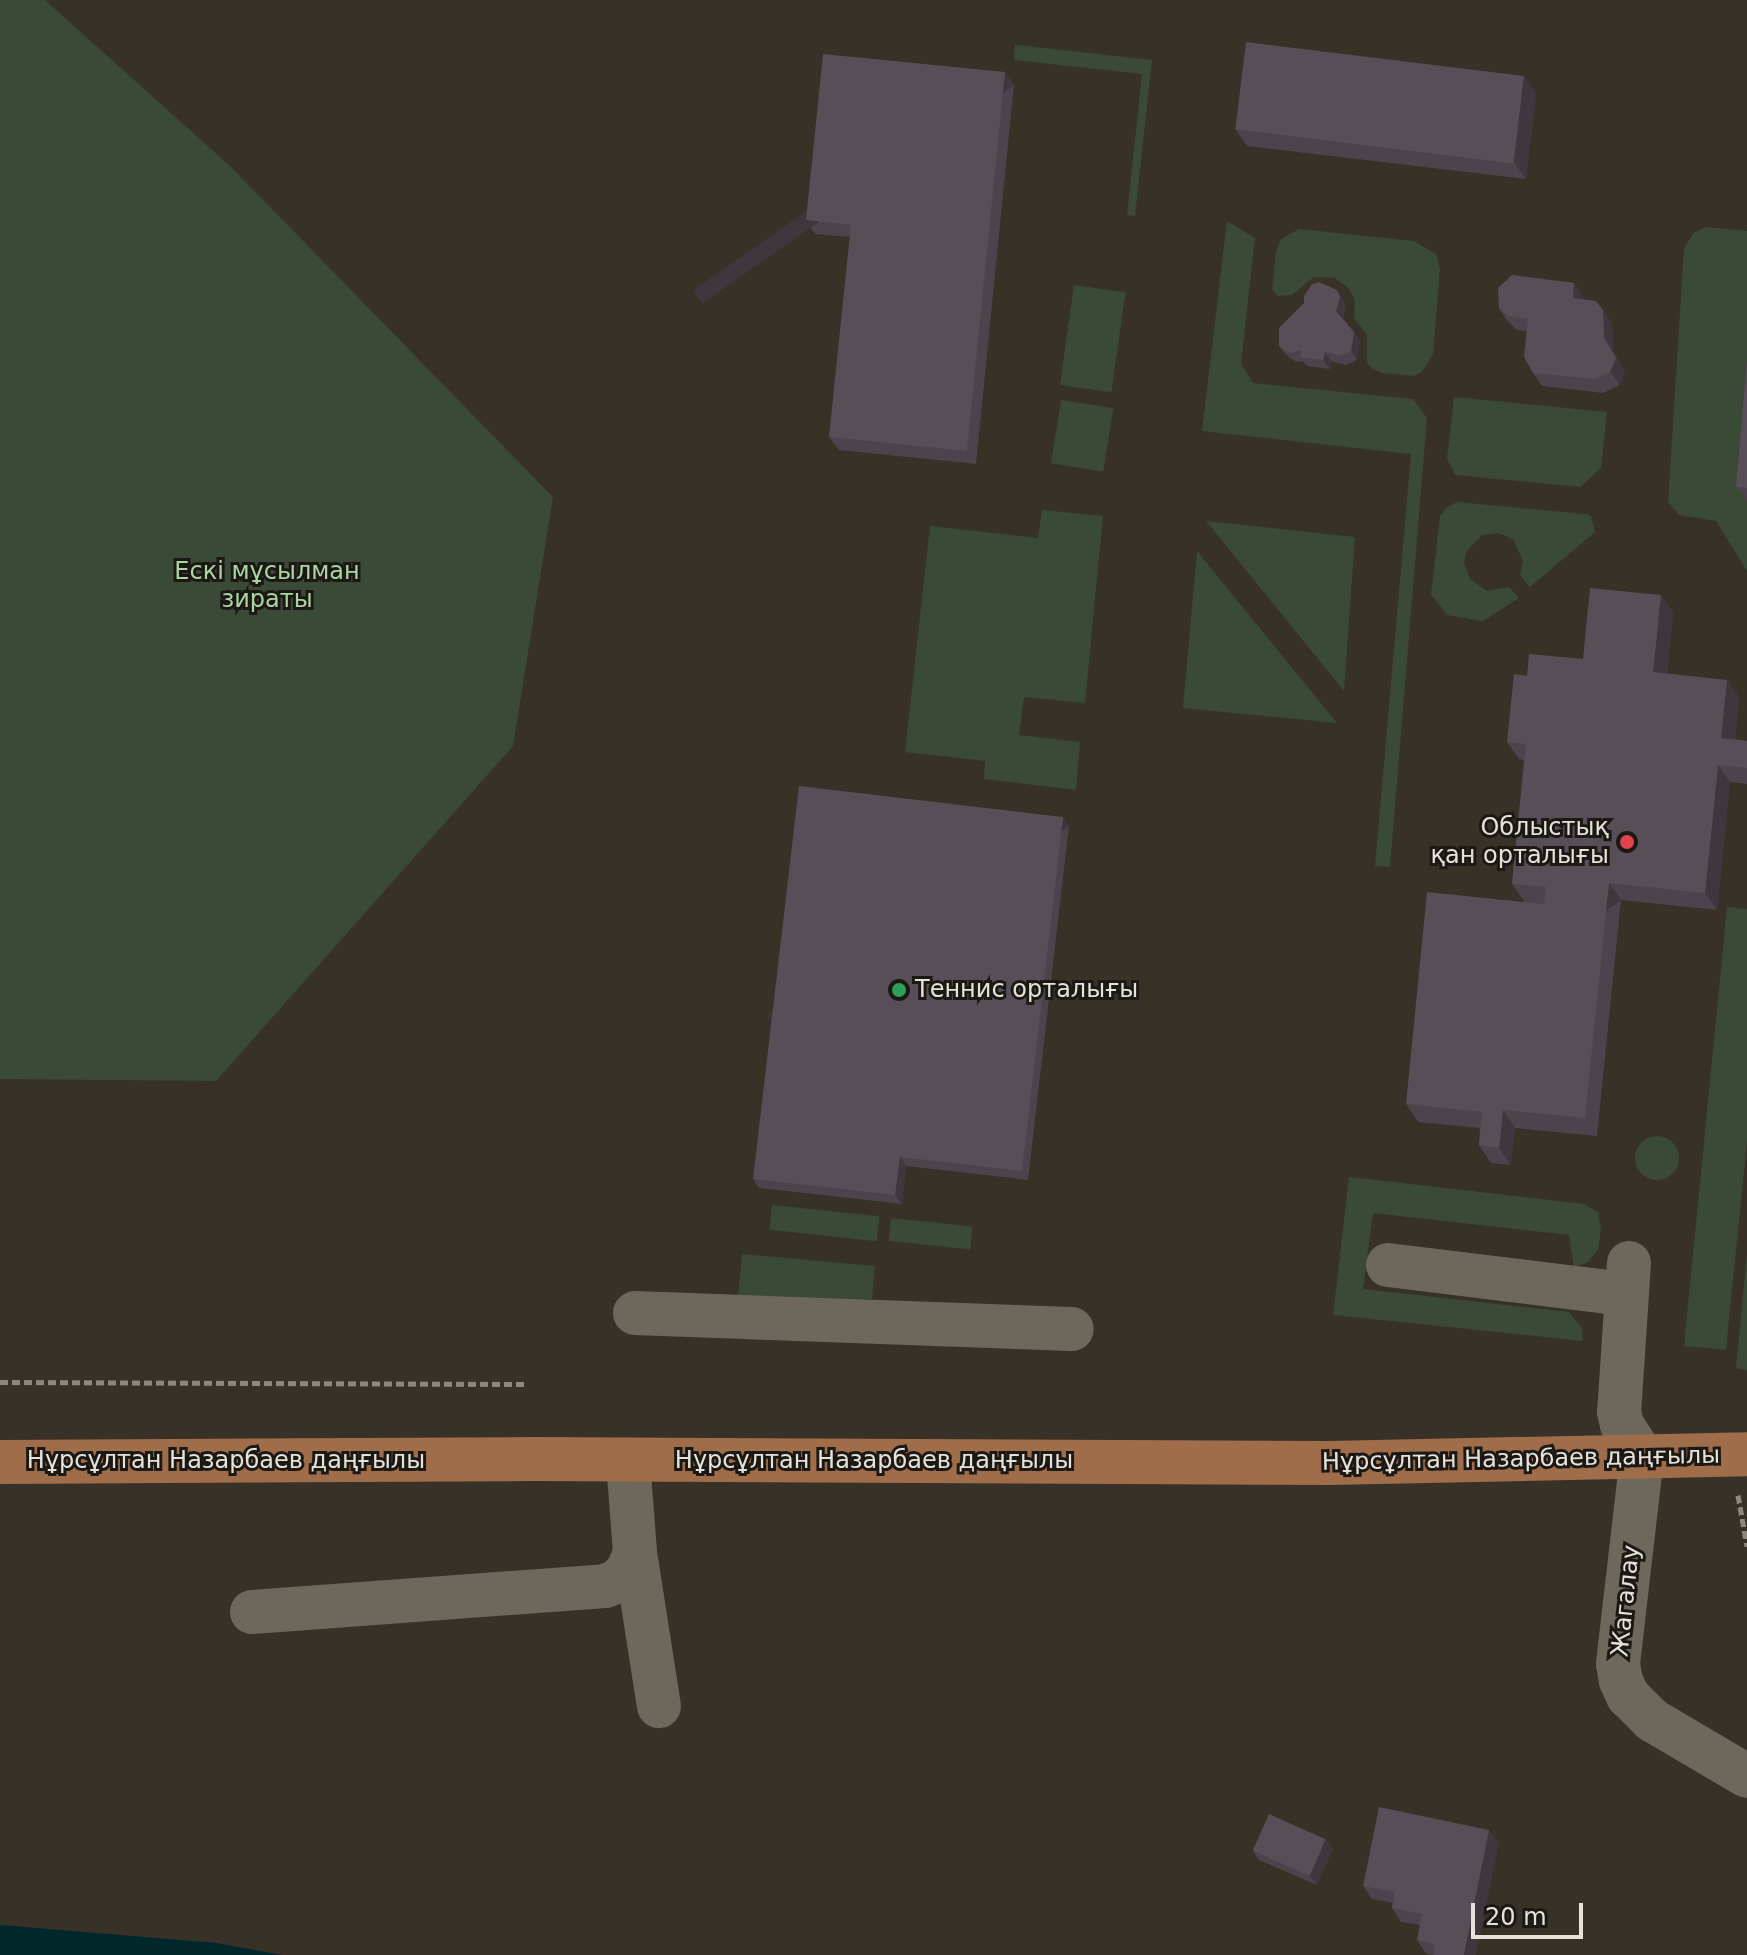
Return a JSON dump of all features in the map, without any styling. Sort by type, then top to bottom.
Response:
[{"type":"main road","name":"Нұрсұлтан Назарбаев даңғылы","points":[[0,1462],[1329,1463],[1739,1454]]},
{"type":"street","points":[[1388,1265],[1627,1279],[1619,1412],[1622,1425],[1642,1456]]},
{"type":"street","points":[[635,1313],[1072,1329]]},
{"type":"street","name":"Жагалау","points":[[1642,1456],[1618,1664],[1621,1681],[1628,1696],[1652,1720],[1747,1776]]},
{"type":"street","points":[[628,1461],[635,1553],[659,1706]]},
{"type":"street","points":[[252,1612],[605,1586],[618,1581],[628,1570],[635,1553]]},
{"type":"path","points":[[0,1382],[527,1384]]},
{"type":"path","points":[[1739,1454],[1747,1546]]},
{"type":"green space","name":"Ескі мұсылман зираты","points":[[0,0],[45,0],[230,166],[553,497],[513,746],[216,1081],[0,1079]]},
{"type":"green space","points":[[1015,45],[1152,60],[1135,216],[1127,215],[1142,74],[1014,60]]},
{"type":"green space","points":[[1227,221],[1255,238],[1241,363],[1253,383],[1413,399],[1427,418],[1390,867],[1375,866],[1411,454],[1202,431]]},
{"type":"green space","points":[[1706,227],[1747,231],[1747,571],[1716,521],[1679,515],[1668,502],[1684,249],[1693,233]]},
{"type":"green space","points":[[1299,229],[1414,241],[1436,254],[1440,269],[1433,354],[1422,372],[1414,376],[1381,373],[1371,368],[1367,362],[1367,335],[1354,318],[1355,300],[1349,289],[1335,278],[1314,277],[1292,295],[1278,296],[1272,289],[1276,252],[1281,239]]},
{"type":"green space","points":[[1074,285],[1125,292],[1111,392],[1060,385]]},
{"type":"green space","points":[[1454,397],[1607,412],[1601,468],[1580,487],[1455,475],[1447,458]]},
{"type":"green space","points":[[1061,400],[1113,408],[1103,472],[1051,463]]},
{"type":"green space","points":[[1457,502],[1585,514],[1591,516],[1595,532],[1530,587],[1520,575],[1523,561],[1513,539],[1498,533],[1482,535],[1466,552],[1464,563],[1470,579],[1487,591],[1509,587],[1519,598],[1483,621],[1447,615],[1431,594],[1440,516]]},
{"type":"green space","points":[[1042,510],[1103,516],[1085,703],[1024,697],[1019,735],[1080,742],[1076,790],[984,779],[985,761],[905,752],[930,526],[1038,538]]},
{"type":"green space","points":[[1206,521],[1355,537],[1344,691]]},
{"type":"green space","points":[[1197,551],[1337,723],[1183,708]]},
{"type":"green space","points":[[1727,907],[1747,909],[1747,1141],[1726,1350],[1684,1346]]},
{"type":"green space","points":[[1657,1136],[1673,1142],[1679,1158],[1673,1174],[1657,1180],[1641,1174],[1635,1158],[1641,1142]]},
{"type":"green space","points":[[1349,1177],[1584,1204],[1598,1212],[1601,1229],[1598,1250],[1588,1262],[1574,1268],[1569,1235],[1373,1213],[1363,1289],[1569,1312],[1582,1328],[1583,1341],[1333,1315]]},
{"type":"green space","points":[[772,1205],[879,1216],[877,1241],[769,1230]]},
{"type":"green space","points":[[891,1218],[973,1227],[970,1249],[889,1241]]},
{"type":"green space","points":[[742,1254],[875,1266],[872,1299],[738,1297]]},
{"type":"green space","points":[[1747,1254],[1747,1370],[1736,1368]]},
{"type":"water","points":[[0,1925],[216,1943],[282,1955],[0,1955]]},
{"type":"building","points":[[1246,42],[1524,76],[1513,163],[1235,129]]},
{"type":"building","points":[[823,54],[1005,72],[967,451],[829,437],[851,225],[806,220]]},
{"type":"building","points":[[1512,275],[1574,283],[1573,298],[1596,301],[1603,310],[1604,338],[1616,358],[1610,372],[1594,379],[1533,373],[1524,357],[1528,319],[1508,316],[1499,308],[1498,288]]},
{"type":"building","points":[[1319,282],[1337,290],[1340,297],[1336,311],[1354,332],[1351,351],[1339,356],[1325,352],[1323,360],[1300,357],[1301,350],[1290,353],[1279,346],[1279,328],[1304,303],[1304,296],[1312,284]]},
{"type":"building","points":[[1747,361],[1747,488],[1736,487]]},
{"type":"building","name":"Облыстық қан орталығы","points":[[1590,588],[1661,595],[1653,672],[1727,680],[1721,738],[1747,741],[1747,768],[1718,765],[1705,893],[1609,883],[1585,1118],[1503,1110],[1499,1148],[1479,1145],[1482,1112],[1406,1104],[1427,892],[1544,904],[1546,887],[1512,884],[1526,744],[1507,742],[1514,674],[1527,676],[1529,654],[1583,659]]},
{"type":"building","points":[[799,786],[1063,817],[1022,1171],[900,1157],[895,1195],[753,1179]]},
{"type":"building","points":[[1379,1807],[1489,1830],[1464,1955],[1433,1955],[1435,1944],[1417,1940],[1422,1914],[1392,1908],[1395,1892],[1363,1886]]},
{"type":"building","points":[[1269,1814],[1326,1839],[1309,1876],[1253,1851]]},
{"type":"place","name":"Облыстық қан орталығы","points":[[1627,842]]},
{"type":"place","name":"Теннис орталығы","points":[[899,990]]}]
